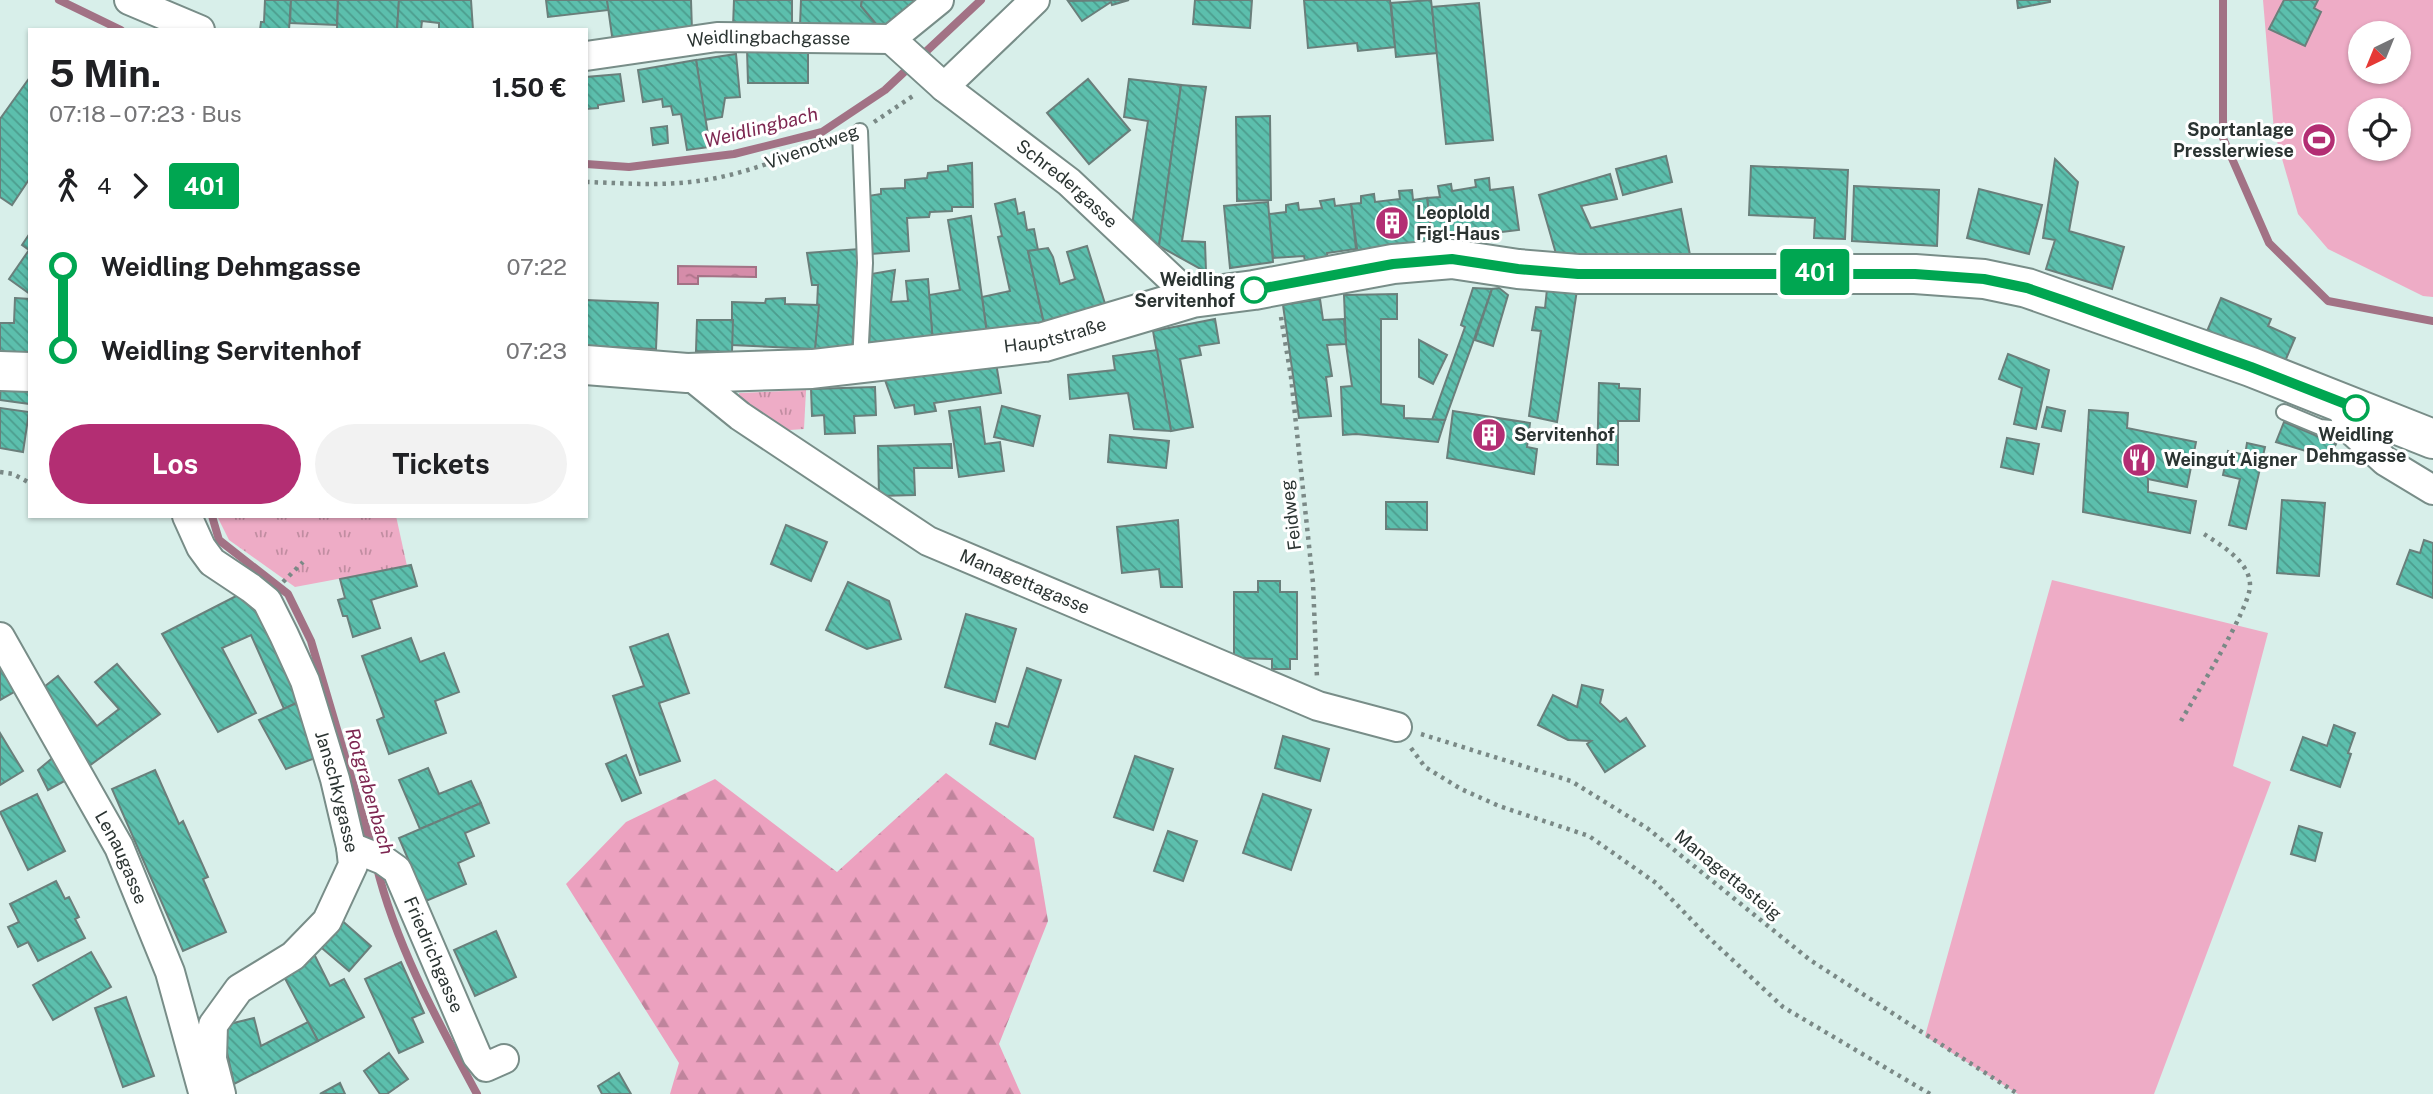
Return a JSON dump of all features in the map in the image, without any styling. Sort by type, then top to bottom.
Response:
[{"type":"main road","name":"Hauptstraße","points":[[588,365],[687,373],[812,369],[1044,342],[1192,298],[1254,290],[1393,264],[1452,259],[1518,269],[1578,274],[1902,273],[1984,279],[2027,288],[2345,415],[2433,439]]},
{"type":"main road","points":[[0,371],[28,372]]},
{"type":"street","points":[[129,0],[196,28]]},
{"type":"street","points":[[899,46],[939,0]]},
{"type":"street","points":[[938,82],[1035,0]]},
{"type":"street","name":"Weidlingbachgasse","points":[[588,56],[717,37],[899,46]]},
{"type":"street","name":"Schredergasse","points":[[899,46],[938,82],[1069,182],[1192,298]]},
{"type":"street","name":"Managettagasse","points":[[687,373],[740,416],[928,541],[1318,706],[1397,727]]},
{"type":"street","points":[[2345,415],[2385,461],[2433,490]]},
{"type":"street","name":"Janschkygasse","points":[[188,518],[201,547],[212,562],[267,601],[284,635],[305,681],[335,779],[353,866],[327,921],[293,956],[239,989],[212,1025],[212,1059],[221,1094]]},
{"type":"street","name":"Lenaugasse","points":[[0,637],[119,847],[170,972],[204,1094]]},
{"type":"street","name":"Friedrichgasse","points":[[351,847],[383,860],[397,870],[477,1056],[486,1067],[504,1059]]},
{"type":"lane","points":[[860,131],[865,263],[860,364]]},
{"type":"lane","points":[[2284,412],[2320,427],[2345,415]]},
{"type":"path","name":"Vivenotweg","points":[[588,181],[639,184],[691,182],[740,173],[860,131],[938,82]]},
{"type":"path","name":"Feidweg","points":[[1282,321],[1291,377],[1312,583],[1318,706]]},
{"type":"path","points":[[0,472],[13,474],[28,482]]},
{"type":"path","points":[[2181,721],[2243,610],[2250,584],[2243,566],[2227,550],[2204,534]]},
{"type":"path","points":[[289,575],[303,562]]},
{"type":"path","points":[[1397,727],[1426,767],[1461,789],[1499,806],[1589,836],[1656,883],[1707,936],[1783,1007],[1930,1094]]},
{"type":"path","name":"Managettasteig","points":[[1397,727],[1571,781],[1647,828],[1810,960],[2018,1094]]},
{"type":"green space","name":"Sportanlage Presslerwiese","points":[[2263,0],[2433,0],[2433,297],[2423,296],[2328,249],[2298,214],[2274,131]]},
{"type":"green space","points":[[806,390],[804,429],[776,431],[738,405],[739,393]]},
{"type":"green space","points":[[218,518],[396,518],[407,566],[295,587],[229,540]]},
{"type":"green space","points":[[2052,580],[2268,633],[2233,766],[2271,782],[2154,1094],[2018,1094],[1925,1036]]},
{"type":"green space","points":[[946,773],[1034,838],[1048,921],[999,1044],[1021,1094],[670,1094],[679,1063],[566,884],[626,822],[715,779],[837,872]]},
{"type":"water","points":[[678,266],[756,267],[756,277],[698,276],[698,284],[678,284]]},
{"type":"building","points":[[265,0],[291,0],[289,28],[260,28],[261,22],[264,22]]},
{"type":"building","points":[[291,0],[338,0],[337,25],[290,23]]},
{"type":"building","points":[[338,0],[399,0],[397,28],[337,28]]},
{"type":"building","points":[[399,0],[471,0],[473,28],[439,28],[439,23],[422,21],[421,28],[397,28]]},
{"type":"building","points":[[546,0],[607,0],[609,10],[548,17]]},
{"type":"building","points":[[607,0],[691,0],[692,31],[613,43]]},
{"type":"building","points":[[734,0],[792,0],[792,28],[733,27]]},
{"type":"building","points":[[801,0],[862,0],[861,6],[882,31],[800,26]]},
{"type":"building","points":[[862,0],[926,0],[882,31],[861,6]]},
{"type":"building","points":[[1129,0],[1112,5],[1111,2],[1082,21],[1068,1]]},
{"type":"building","points":[[1195,0],[1252,0],[1250,28],[1193,24]]},
{"type":"building","points":[[1304,0],[1390,0],[1395,47],[1358,51],[1357,43],[1308,48]]},
{"type":"building","points":[[1431,0],[1437,53],[1396,57],[1391,3]]},
{"type":"building","points":[[2017,0],[2050,0],[2050,2],[2018,8]]},
{"type":"building","points":[[2284,0],[2318,0],[2314,8],[2321,12],[2305,46],[2269,29]]},
{"type":"building","points":[[1479,3],[1493,140],[1446,144],[1432,7]]},
{"type":"building","points":[[747,49],[808,49],[808,83],[748,83]]},
{"type":"building","points":[[736,54],[740,97],[725,98],[722,117],[705,120],[696,60]]},
{"type":"building","points":[[696,60],[710,147],[687,150],[681,114],[673,115],[671,106],[663,107],[662,99],[643,102],[638,70]]},
{"type":"building","points":[[620,74],[624,101],[588,109],[588,77]]},
{"type":"building","points":[[1088,79],[1130,130],[1089,164],[1047,113]]},
{"type":"building","points":[[1129,79],[1181,85],[1159,246],[1132,225],[1148,121],[1124,117]]},
{"type":"building","points":[[28,80],[28,181],[12,205],[0,197],[0,119]]},
{"type":"building","points":[[1181,85],[1206,87],[1182,241],[1205,242],[1206,272],[1159,246]]},
{"type":"building","points":[[1270,116],[1271,200],[1237,201],[1236,117]]},
{"type":"building","points":[[667,126],[668,143],[653,145],[651,128]]},
{"type":"building","points":[[1666,156],[1672,182],[1623,195],[1616,169]]},
{"type":"building","points":[[2055,159],[2078,182],[2069,231],[2124,247],[2112,289],[2046,269],[2055,240],[2043,238]]},
{"type":"building","points":[[972,163],[973,207],[952,207],[952,211],[930,212],[929,217],[907,218],[909,251],[871,254],[868,196],[881,194],[881,189],[905,188],[905,180],[927,178],[928,173],[948,171],[948,166]]},
{"type":"building","points":[[1751,166],[1848,170],[1845,239],[1814,238],[1815,218],[1749,215]]},
{"type":"building","points":[[1610,174],[1617,199],[1581,206],[1591,228],[1681,209],[1691,260],[1559,264],[1539,195]]},
{"type":"building","points":[[1489,178],[1490,190],[1513,187],[1519,230],[1485,234],[1485,239],[1459,242],[1458,238],[1433,242],[1427,198],[1440,197],[1438,186],[1451,184],[1452,191],[1476,187],[1475,180]]},
{"type":"building","points":[[1854,186],[1939,190],[1937,246],[1852,241]]},
{"type":"building","points":[[1979,189],[2042,205],[2029,254],[1967,238]]},
{"type":"building","name":"Leoplold Figl-Haus","points":[[1412,190],[1413,200],[1427,198],[1433,247],[1358,256],[1351,204],[1361,203],[1361,196],[1374,194],[1375,202],[1400,199],[1399,191]]},
{"type":"building","points":[[1015,199],[1018,214],[1024,212],[1027,230],[1034,229],[1038,250],[1028,251],[1045,328],[987,334],[982,297],[1010,291],[998,237],[1002,236],[995,204]]},
{"type":"building","points":[[1334,199],[1335,206],[1351,204],[1356,249],[1327,253],[1328,259],[1305,261],[1304,256],[1273,258],[1269,214],[1286,212],[1286,205],[1298,203],[1299,210],[1322,208],[1320,201]]},
{"type":"building","points":[[1268,202],[1273,262],[1230,268],[1224,206]]},
{"type":"building","points":[[971,216],[987,334],[933,344],[929,295],[960,290],[948,220]]},
{"type":"building","points":[[28,236],[28,249],[22,245]]},
{"type":"building","points":[[1087,246],[1107,310],[1045,328],[1028,251],[1048,248],[1060,284],[1075,279],[1067,252]]},
{"type":"building","points":[[859,249],[852,352],[815,349],[818,285],[812,285],[807,253]]},
{"type":"building","points":[[28,251],[28,293],[9,279]]},
{"type":"building","points":[[895,270],[891,302],[908,301],[906,281],[928,279],[933,344],[869,351],[871,274]]},
{"type":"building","points":[[1473,288],[1492,289],[1445,420],[1432,420],[1465,327],[1461,325]]},
{"type":"building","points":[[1499,288],[1508,295],[1493,346],[1475,340],[1492,289]]},
{"type":"building","points":[[1547,289],[1577,290],[1557,422],[1529,416],[1541,331],[1532,330],[1536,307],[1545,308]]},
{"type":"building","points":[[1397,294],[1397,319],[1381,319],[1381,404],[1404,406],[1404,418],[1445,420],[1438,442],[1343,435],[1341,387],[1352,386],[1346,344],[1344,295]]},
{"type":"building","points":[[15,298],[28,299],[28,366],[0,364],[0,323],[14,323]]},
{"type":"building","points":[[785,298],[785,304],[819,305],[815,349],[732,345],[732,302],[765,303],[766,299]]},
{"type":"building","points":[[2221,298],[2271,319],[2268,326],[2295,338],[2283,366],[2205,336]]},
{"type":"building","points":[[1320,299],[1323,320],[1344,319],[1346,344],[1327,345],[1332,376],[1326,377],[1331,416],[1299,418],[1283,305]]},
{"type":"building","points":[[588,300],[658,303],[656,349],[588,346]]},
{"type":"building","points":[[1215,319],[1219,343],[1199,346],[1201,355],[1180,359],[1193,427],[1171,431],[1153,331]]},
{"type":"building","points":[[697,320],[733,320],[732,352],[696,351]]},
{"type":"building","points":[[1419,340],[1447,355],[1433,384],[1419,377]]},
{"type":"building","points":[[1157,350],[1171,431],[1134,429],[1128,393],[1070,399],[1068,375],[1115,370],[1113,356]]},
{"type":"building","points":[[2008,354],[2049,370],[2036,429],[2014,424],[2022,388],[1999,379]]},
{"type":"building","points":[[996,363],[1001,393],[934,403],[936,411],[915,414],[914,405],[895,408],[885,380]]},
{"type":"building","points":[[1,380],[28,382],[28,404],[0,400]]},
{"type":"building","points":[[1599,383],[1640,389],[1639,421],[1618,421],[1618,465],[1597,464]]},
{"type":"building","points":[[875,387],[876,415],[854,416],[855,433],[825,434],[824,415],[812,416],[811,389]]},
{"type":"building","points":[[1002,406],[1040,416],[1033,446],[994,437]]},
{"type":"building","points":[[980,407],[985,444],[1000,442],[1004,471],[959,477],[949,411]]},
{"type":"building","points":[[2047,407],[2065,411],[2061,431],[2042,427]]},
{"type":"building","points":[[0,408],[28,412],[23,452],[0,448]]},
{"type":"building","name":"Weingut Aigner","points":[[2089,410],[2128,413],[2127,428],[2196,442],[2187,487],[2148,479],[2148,492],[2196,501],[2190,533],[2083,512]]},
{"type":"building","name":"Servitenhof","points":[[1453,411],[1530,423],[1527,447],[1537,449],[1534,474],[1447,458]]},
{"type":"building","points":[[2284,422],[2336,444],[2329,458],[2276,442]]},
{"type":"building","points":[[1110,435],[1169,441],[1166,468],[1108,462]]},
{"type":"building","points":[[2007,438],[2039,444],[2033,474],[2001,467]]},
{"type":"building","points":[[2247,443],[2265,447],[2246,529],[2229,525],[2240,479],[2223,475],[2228,451],[2245,455]]},
{"type":"building","points":[[951,444],[952,468],[914,468],[915,495],[879,496],[878,446]]},
{"type":"building","points":[[2282,500],[2325,503],[2319,576],[2277,573]]},
{"type":"building","points":[[1386,502],[1427,502],[1427,530],[1386,529]]},
{"type":"building","points":[[1178,520],[1182,587],[1161,587],[1159,569],[1122,573],[1117,527]]},
{"type":"building","points":[[786,525],[827,542],[811,581],[771,564]]},
{"type":"building","points":[[2424,540],[2433,543],[2433,598],[2397,584],[2410,550],[2420,553]]},
{"type":"building","points":[[411,565],[417,586],[371,600],[380,628],[353,637],[347,616],[343,616],[338,600],[345,598],[340,579]]},
{"type":"building","points":[[1258,581],[1280,581],[1280,592],[1297,592],[1297,659],[1290,659],[1290,669],[1272,669],[1272,659],[1234,658],[1234,592],[1258,592]]},
{"type":"building","points":[[848,582],[889,601],[901,639],[867,649],[826,630]]},
{"type":"building","points":[[242,593],[259,609],[301,701],[284,709],[251,635],[222,648],[256,713],[218,732],[162,634]]},
{"type":"building","points":[[966,614],[1016,629],[995,702],[945,687]]},
{"type":"building","points":[[668,634],[689,693],[659,703],[680,761],[640,775],[613,696],[644,686],[630,647]]},
{"type":"building","points":[[411,638],[420,662],[444,653],[459,692],[435,701],[446,733],[389,754],[377,720],[384,717],[362,656]]},
{"type":"building","points":[[0,664],[16,691],[0,700]]},
{"type":"building","points":[[117,664],[160,714],[89,766],[44,687],[58,676],[97,726],[119,709],[95,682]]},
{"type":"building","points":[[1027,668],[1061,680],[1035,759],[990,744],[996,723],[1008,727]]},
{"type":"building","points":[[1582,685],[1603,690],[1600,703],[1620,722],[1626,718],[1645,746],[1605,772],[1587,744],[1591,741],[1568,740],[1538,725],[1553,695],[1577,707]]},
{"type":"building","points":[[301,701],[318,757],[286,769],[259,720]]},
{"type":"building","points":[[2334,725],[2355,733],[2340,787],[2291,770],[2303,737],[2327,746]]},
{"type":"building","points":[[0,733],[23,771],[0,785]]},
{"type":"building","points":[[1283,736],[1329,749],[1320,781],[1275,768]]},
{"type":"building","points":[[56,755],[68,779],[48,790],[38,770]]},
{"type":"building","points":[[626,755],[641,793],[622,801],[606,764]]},
{"type":"building","points":[[1135,756],[1173,769],[1153,830],[1114,817]]},
{"type":"building","points":[[428,768],[439,794],[471,781],[481,803],[420,829],[399,780]]},
{"type":"building","points":[[155,770],[179,824],[183,821],[208,877],[203,879],[226,932],[183,951],[112,789]]},
{"type":"building","points":[[37,794],[65,851],[28,870],[0,812]]},
{"type":"building","points":[[1263,794],[1311,810],[1291,870],[1243,853]]},
{"type":"building","points":[[481,803],[489,823],[465,833],[474,856],[458,863],[466,884],[426,901],[399,838]]},
{"type":"building","points":[[2299,826],[2322,833],[2315,861],[2291,854]]},
{"type":"building","points":[[1168,831],[1197,841],[1183,881],[1154,871]]},
{"type":"building","points":[[56,881],[65,899],[69,897],[79,917],[75,919],[85,938],[38,961],[28,942],[18,947],[8,927],[19,922],[10,904]]},
{"type":"building","points":[[339,918],[371,946],[349,971],[317,944]]},
{"type":"building","points":[[496,931],[516,977],[475,996],[454,950]]},
{"type":"building","points":[[91,952],[111,987],[53,1020],[33,985]]},
{"type":"building","points":[[313,952],[330,986],[344,979],[364,1017],[318,1041],[280,969]]},
{"type":"building","points":[[401,962],[424,1013],[412,1018],[423,1042],[399,1053],[365,979]]},
{"type":"building","points":[[126,997],[154,1076],[123,1087],[95,1008]]},
{"type":"building","points":[[254,1018],[261,1046],[308,1022],[318,1041],[234,1084],[221,1026]]},
{"type":"building","points":[[389,1053],[408,1079],[387,1094],[380,1094],[364,1071]]},
{"type":"building","points":[[619,1073],[631,1094],[602,1094],[598,1086]]},
{"type":"building","points":[[340,1083],[345,1094],[320,1094]]},
{"type":"waterway","name":"Weidlingbach","points":[[59,0],[117,28]]},
{"type":"waterway","name":"Weidlingbach","points":[[588,164],[629,167],[734,154],[822,132],[885,90],[981,0]]},
{"type":"waterway","name":"Weidlingbach","points":[[2223,0],[2223,138],[2269,243],[2328,301],[2433,321]]},
{"type":"waterway","name":"Rotgrabenbach","points":[[213,518],[219,540],[288,594],[311,641],[372,848]]},
{"type":"waterway","name":"Rotgrabenbach","points":[[376,864],[406,953],[477,1094]]},
{"type":"bus line","name":"401","points":[[1254,290],[1393,264],[1452,259],[1518,269],[1578,274],[1796,272],[1915,274],[1984,279],[2027,288],[2065,301],[2251,367],[2356,408]]},
{"type":"place","name":"Sportanlage Presslerwiese","points":[[2319,140]]},
{"type":"place","name":"Leoplold Figl-Haus","points":[[1392,223]]},
{"type":"place","name":"Weidling Servitenhof","points":[[1254,290]]},
{"type":"place","name":"Weidling Dehmgasse","points":[[2356,408]]},
{"type":"place","name":"Servitenhof","points":[[1489,435]]},
{"type":"place","name":"Weingut Aigner","points":[[2139,460]]}]
